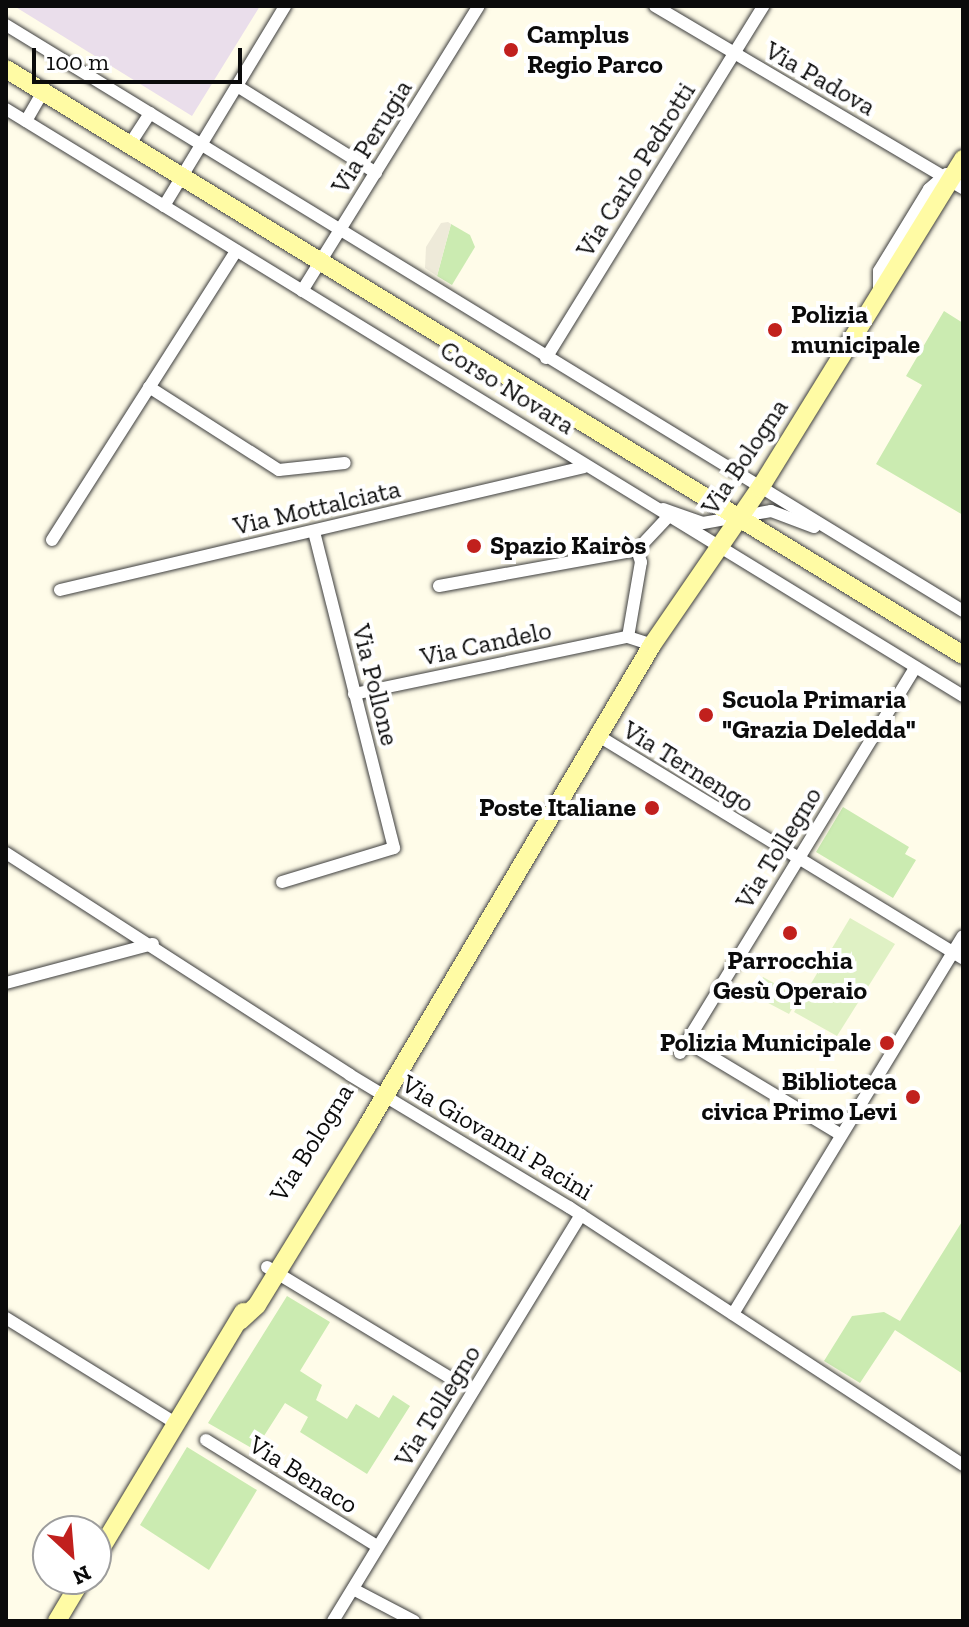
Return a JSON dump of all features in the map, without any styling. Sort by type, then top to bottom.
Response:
[{"type":"main road","name":"Corso Novara","points":[[6,69],[963,655]]},
{"type":"main road","name":"Via Bologna","points":[[112,1531],[240,1321],[257,1305],[272,1270],[380,1093],[436,1012],[438,999],[652,645],[717,546],[760,488],[955,178]]},
{"type":"main road","points":[[58,1619],[72,1595]]},
{"type":"street","points":[[164,206],[285,6]]},
{"type":"street","name":"Via Perugia","points":[[302,291],[479,6]]},
{"type":"street","name":"Via Padova","points":[[655,6],[955,178]]},
{"type":"street","name":"Via Carlo Pedrotti","points":[[546,358],[763,6]]},
{"type":"street","name":"Corso Novara","points":[[6,25],[963,611]]},
{"type":"street","points":[[6,34],[47,50]]},
{"type":"street","points":[[237,86],[376,173]]},
{"type":"street","points":[[26,121],[43,91]]},
{"type":"street","name":"Corso Novara","points":[[6,109],[667,518],[963,696]]},
{"type":"street","points":[[130,144],[150,113]]},
{"type":"street","points":[[52,540],[236,251]]},
{"type":"street","points":[[149,387],[279,470],[345,463]]},
{"type":"street","name":"Via Mottalciata","points":[[60,590],[584,467]]},
{"type":"street","points":[[637,499],[703,523],[771,511],[836,534]]},
{"type":"street","name":"Via Bologna","points":[[637,550],[667,518]]},
{"type":"street","name":"Via Pollone","points":[[282,882],[394,848],[314,532]]},
{"type":"street","points":[[439,586],[637,550],[641,562],[628,637],[652,645]]},
{"type":"street","name":"Via Candelo","points":[[354,694],[628,637]]},
{"type":"street","name":"Via Tollegno","points":[[841,1135],[683,1048],[916,667]]},
{"type":"street","name":"Via Ternengo","points":[[597,735],[958,955]]},
{"type":"street","name":"Via Giovanni Pacini","points":[[6,853],[153,944],[380,1093],[581,1215],[963,1465]]},
{"type":"street","points":[[733,1314],[841,1135],[958,955],[963,936]]},
{"type":"street","points":[[6,983],[153,944]]},
{"type":"street","name":"Via Tollegno","points":[[333,1621],[581,1215]]},
{"type":"street","points":[[272,1270],[455,1381]]},
{"type":"street","points":[[6,1318],[177,1424]]},
{"type":"street","name":"Via Benaco","points":[[206,1440],[377,1546]]},
{"type":"street","points":[[353,1589],[414,1621]]},
{"type":"shaded area","points":[[14,6],[260,6],[192,116]]},
{"type":"shaded area","points":[[441,223],[451,224],[437,276],[425,268],[426,247]]},
{"type":"green space","points":[[451,224],[470,235],[475,247],[452,285],[437,276]]},
{"type":"green space","points":[[944,311],[963,323],[963,515],[876,464],[922,385],[906,376]]},
{"type":"green space","points":[[843,807],[909,847],[905,854],[916,860],[893,898],[816,852]]},
{"type":"green space","points":[[850,918],[895,944],[837,1036],[794,1012]]},
{"type":"green space","points":[[763,977],[799,997],[789,1014],[753,995]]},
{"type":"green space","points":[[963,1220],[963,1374],[895,1330],[860,1383],[824,1361],[852,1316],[884,1312],[900,1321]]},
{"type":"green space","points":[[287,1296],[330,1322],[300,1371],[322,1385],[316,1400],[347,1419],[356,1404],[379,1418],[393,1395],[410,1406],[367,1474],[300,1432],[308,1417],[285,1403],[255,1450],[208,1423]]},
{"type":"green space","points":[[187,1447],[257,1490],[209,1570],[140,1525]]},
{"type":"place","name":"Camplus Regio Parco","points":[[511,50]]},
{"type":"place","name":"Polizia municipale","points":[[775,330]]},
{"type":"place","name":"Spazio Kairòs","points":[[474,546]]},
{"type":"place","name":"Scuola Primaria \"Grazia Deledda\"","points":[[706,715]]},
{"type":"place","name":"Poste Italiane","points":[[652,808]]},
{"type":"place","name":"Parrocchia Gesù Operaio","points":[[790,933]]},
{"type":"place","name":"Polizia Municipale","points":[[887,1043]]},
{"type":"place","name":"Biblioteca civica Primo Levi","points":[[913,1097]]}]
